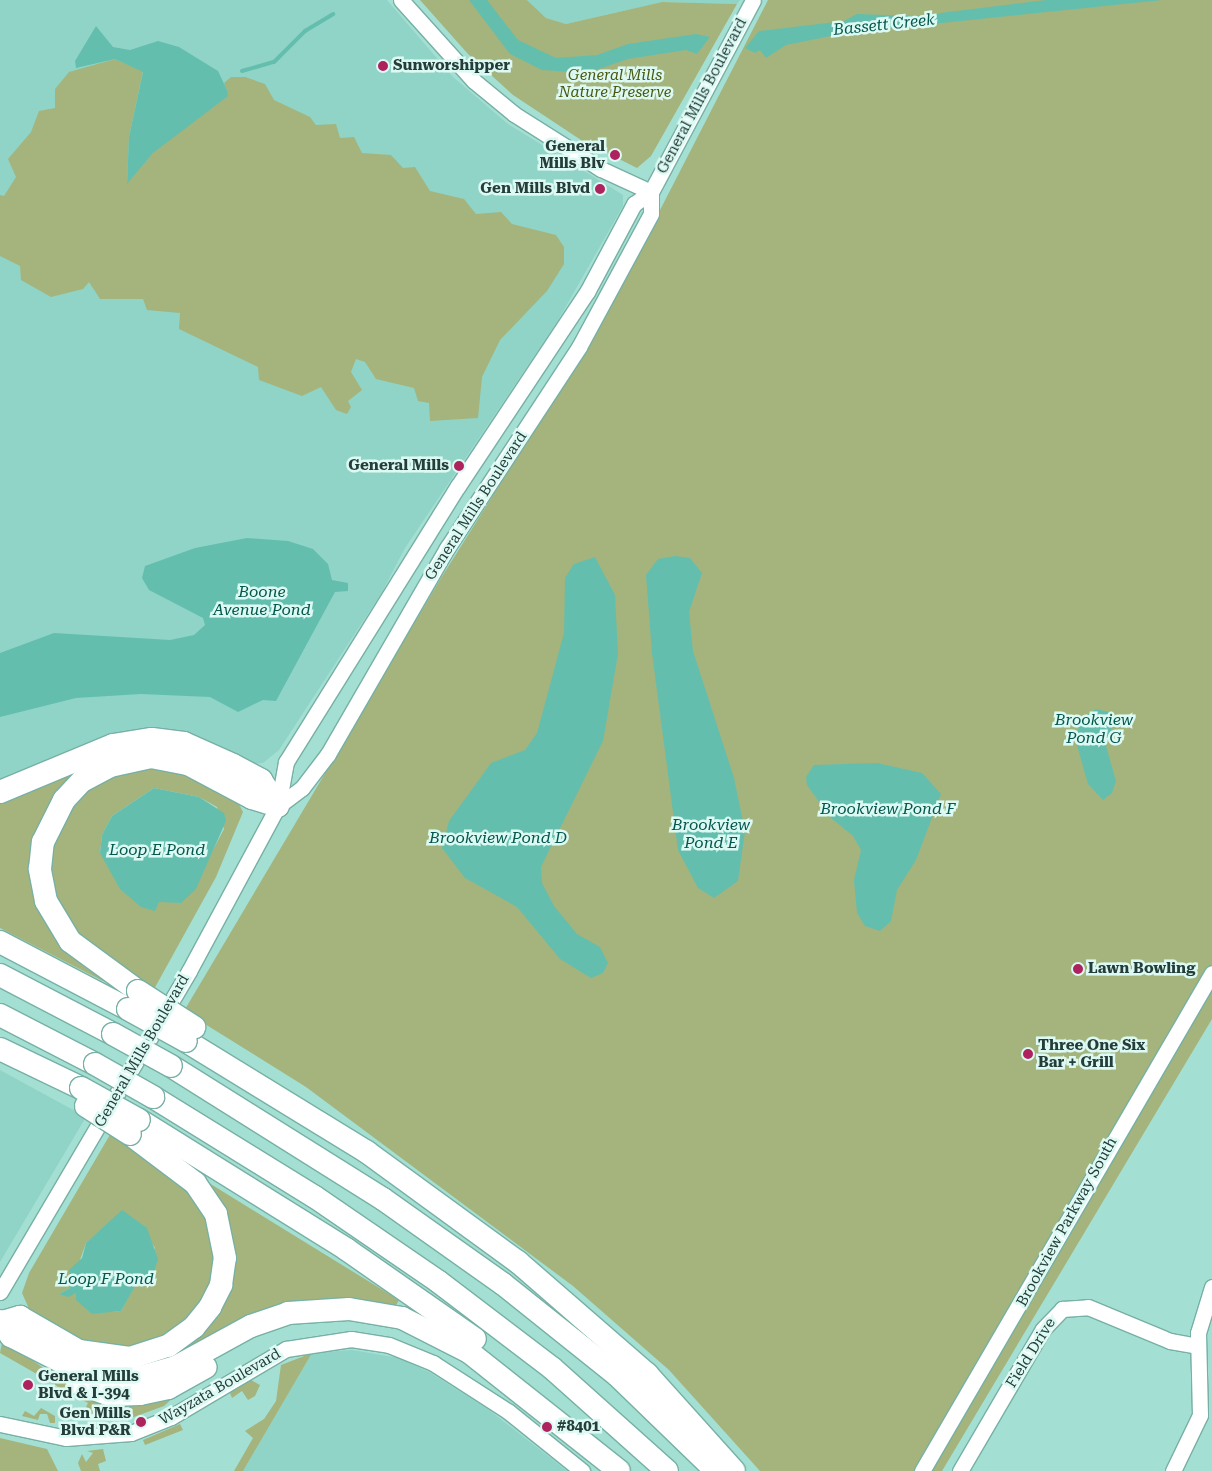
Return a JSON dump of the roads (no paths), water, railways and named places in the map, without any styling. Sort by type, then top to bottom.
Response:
[{"type":"highway","points":[[0,792],[113,745],[152,739],[184,743],[233,765],[261,780],[278,806]]},
{"type":"highway","points":[[133,1000],[70,941],[46,901],[40,869],[43,842],[64,800],[99,771],[150,757],[188,764],[252,798],[278,806]]},
{"type":"highway","points":[[0,942],[133,1000],[190,1034],[459,1217],[554,1291],[647,1374],[734,1471]]},
{"type":"highway","points":[[0,976],[171,1066],[383,1199],[503,1284],[617,1375],[716,1471]]},
{"type":"highway","points":[[0,1015],[95,1064],[275,1171],[439,1282],[552,1368],[667,1471]]},
{"type":"highway","points":[[0,1049],[135,1127],[209,1178],[348,1266],[416,1298],[519,1374],[631,1471]]},
{"type":"highway","points":[[0,1053],[78,1093]]},
{"type":"highway","points":[[1,1322],[20,1317],[79,1351],[130,1358],[168,1346],[194,1327],[210,1307],[221,1285],[224,1258],[216,1214],[195,1183],[135,1127]]},
{"type":"highway","points":[[1,1322],[20,1341],[84,1373],[134,1380],[176,1367],[268,1319],[332,1309],[386,1314],[439,1333],[547,1410],[619,1471]]},
{"type":"street","points":[[401,0],[474,81],[514,114],[601,169],[651,192]]},
{"type":"street","name":"General Mills Boulevard","points":[[278,806],[302,788],[328,754],[447,548],[579,347],[650,214],[651,192],[753,0]]},
{"type":"street","name":"General Mills Boulevard","points":[[0,1292],[189,971],[278,806],[286,762],[325,696],[587,292],[634,204],[651,192]]},
{"type":"street","name":"Brookview Parkway South","points":[[922,1471],[1212,974]]},
{"type":"street","points":[[1173,1471],[1200,1416],[1198,1346],[1200,1319],[1212,1287]]},
{"type":"street","name":"Field Drive","points":[[960,1471],[1043,1329],[1062,1309],[1088,1307],[1170,1341],[1198,1346]]},
{"type":"street","name":"Wayzata Boulevard","points":[[0,1424],[66,1438],[131,1433],[171,1417],[286,1349],[351,1339],[389,1344],[433,1362],[509,1412],[582,1471]]},
{"type":"water","points":[[469,0],[487,0],[518,40],[556,58],[597,55],[628,44],[696,34],[710,37],[697,54],[686,50],[628,59],[587,73],[542,70],[510,54]]},
{"type":"water","name":"Bassett Creek","points":[[1046,0],[1162,0],[846,33],[786,45],[766,58],[760,50],[755,53],[745,48],[759,31],[844,21],[857,14],[916,16]]},
{"type":"water","points":[[96,26],[113,47],[130,50],[158,41],[179,47],[218,71],[227,90],[228,96],[153,153],[127,184],[129,137],[143,72],[115,59],[76,68],[75,61]]},
{"type":"water","name":"Boone Avenue Pond","points":[[247,538],[288,541],[313,549],[328,564],[332,580],[348,583],[348,591],[335,592],[276,701],[263,700],[238,712],[210,697],[141,694],[76,698],[0,717],[0,653],[54,633],[170,640],[194,635],[205,625],[203,618],[149,590],[142,578],[145,566],[195,548]]},
{"type":"water","name":"Brookview Pond E","points":[[675,556],[690,558],[702,573],[689,612],[693,651],[734,778],[745,831],[738,881],[714,898],[698,888],[678,850],[652,653],[646,575],[658,559]]},
{"type":"water","name":"Brookview Pond D","points":[[595,557],[615,595],[618,654],[603,741],[541,867],[542,883],[554,906],[577,934],[600,947],[608,963],[603,973],[591,978],[560,959],[517,907],[465,878],[442,848],[449,821],[491,763],[525,750],[537,733],[564,633],[565,578],[574,564]]},
{"type":"water","name":"Brookview Pond G","points":[[1096,709],[1109,712],[1114,721],[1106,746],[1116,781],[1112,793],[1103,800],[1088,784],[1076,742],[1080,719]]},
{"type":"water","name":"Brookview Pond F","points":[[877,763],[922,773],[941,794],[916,860],[897,890],[891,921],[880,931],[865,926],[857,913],[854,880],[861,850],[853,836],[830,817],[807,785],[806,777],[814,765]]},
{"type":"water","name":"Loop E Pond","points":[[154,788],[199,797],[224,813],[226,821],[196,889],[181,903],[159,902],[155,911],[141,907],[120,889],[100,853],[102,835],[112,816]]},
{"type":"water","name":"Loop F Pond","points":[[122,1210],[147,1228],[158,1259],[149,1281],[138,1281],[121,1311],[92,1314],[76,1300],[76,1293],[68,1297],[59,1294],[70,1288],[69,1270],[82,1258],[86,1243]]},
{"type":"waterway","points":[[242,71],[274,62],[305,31],[333,14]]},
{"type":"place","name":"Sunworshipper","points":[[383,66]]},
{"type":"place","name":"General Mills Blv","points":[[615,155]]},
{"type":"place","name":"Gen Mills Blvd","points":[[600,189]]},
{"type":"place","name":"General Mills","points":[[459,466]]},
{"type":"place","name":"Lawn Bowling","points":[[1078,969]]},
{"type":"place","name":"Three One Six Bar + Grill","points":[[1028,1054]]},
{"type":"place","name":"General Mills Blvd & I-394","points":[[28,1385]]},
{"type":"place","name":"Gen Mills Blvd P&R","points":[[141,1422]]},
{"type":"place","name":"#8401","points":[[547,1427]]},
{"type":"park label","name":"General Mills Nature Preserve","points":[[615,84]]}]
